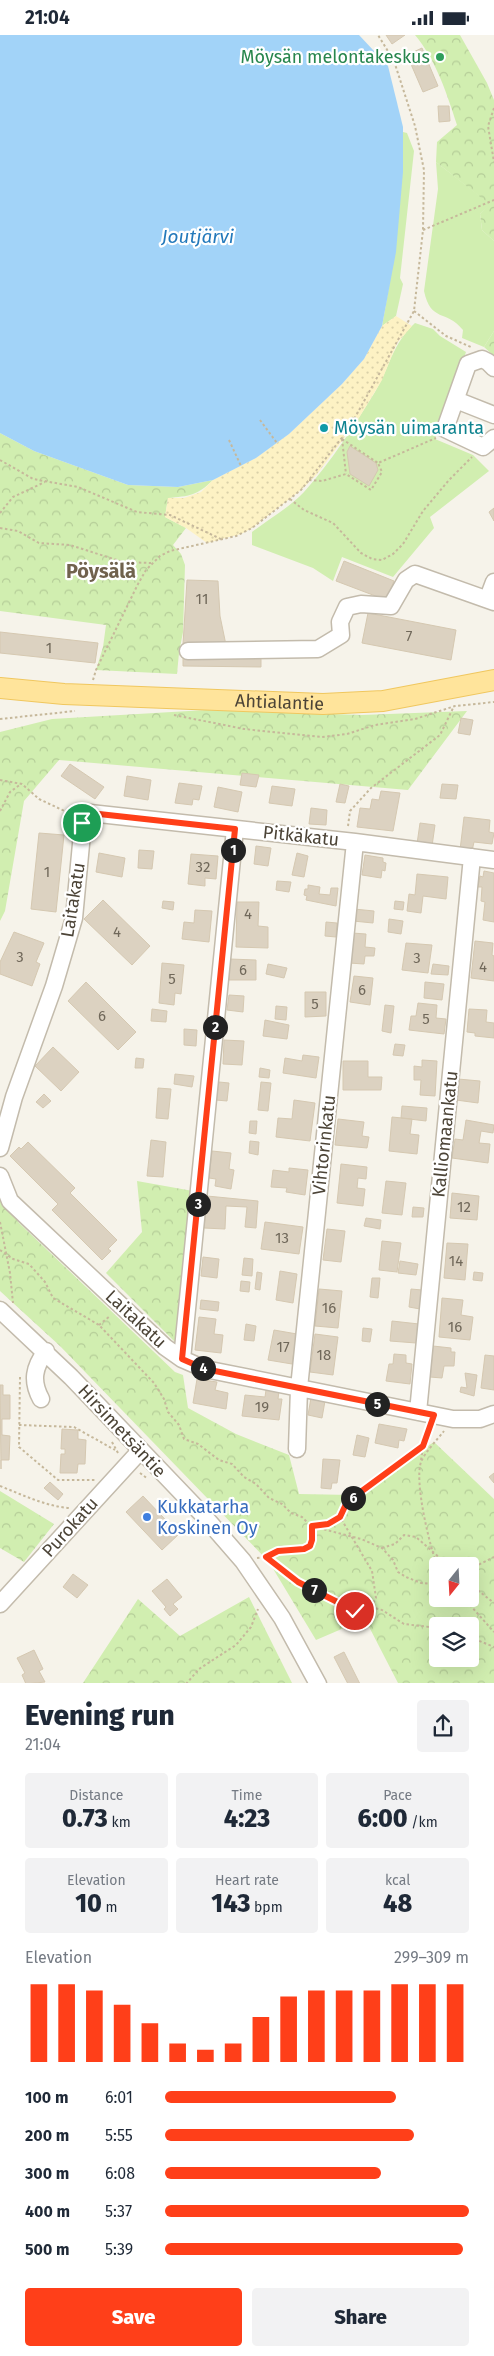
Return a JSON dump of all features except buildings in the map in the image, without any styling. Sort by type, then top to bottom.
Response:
[{"type":"main road","name":"Ahtialantie","points":[[0,688],[64,694],[323,704],[383,701],[494,680]]},
{"type":"main road","name":"Ahtialantie","points":[[0,701],[64,694]]},
{"type":"street","points":[[488,442],[445,429],[468,364],[477,354],[494,368]]},
{"type":"street","points":[[456,400],[494,415]]},
{"type":"street","points":[[188,651],[318,649],[341,635],[340,622],[347,607],[361,604],[391,606],[406,580],[415,573],[491,600],[494,583]]},
{"type":"street","name":"Pitkäkatu","points":[[82,823],[90,813],[351,841],[494,860]]},
{"type":"street","name":"Laitakatu","points":[[0,1148],[14,1097],[54,986],[74,918],[82,823]]},
{"type":"street","points":[[182,1359],[235,829]]},
{"type":"street","name":"Vihtorinkatu","points":[[297,1449],[299,1388],[351,841]]},
{"type":"street","name":"Kalliomaankatu","points":[[426,1413],[472,857]]},
{"type":"street","name":"Laitakatu","points":[[0,1176],[10,1201],[165,1347],[182,1359],[205,1369],[453,1419],[480,1419],[494,1414]]},
{"type":"street","name":"Hirsimetsäntie","points":[[6,1308],[140,1451],[203,1515],[242,1561],[282,1618],[318,1683]]},
{"type":"street","points":[[41,1399],[34,1386],[38,1361],[46,1351]]},
{"type":"street","name":"Purokatu","points":[[0,1604],[140,1451]]},
{"type":"path","points":[[93,683],[96,670],[138,584],[152,563],[170,551],[223,540],[252,528],[290,499],[309,480],[342,439],[414,311],[423,230],[424,171],[415,125],[394,61],[378,35]]},
{"type":"path","points":[[494,108],[488,126],[494,162]]},
{"type":"path","points":[[423,230],[494,200]]},
{"type":"path","points":[[414,311],[446,336],[477,354]]},
{"type":"path","points":[[260,420],[277,443]]},
{"type":"path","points":[[378,463],[433,440],[445,429]]},
{"type":"path","points":[[309,480],[322,481],[346,474],[371,490],[382,472],[378,463],[342,439]]},
{"type":"path","points":[[342,439],[346,474]]},
{"type":"path","points":[[229,440],[242,466]]},
{"type":"path","points":[[290,499],[304,510],[333,523],[361,553],[382,560],[393,554],[403,544],[410,530],[430,502],[449,480],[488,442]]},
{"type":"path","points":[[0,459],[33,479],[78,487],[137,512],[170,515],[223,540]]},
{"type":"path","points":[[0,513],[14,497],[46,482]]},
{"type":"path","points":[[0,528],[18,531],[40,543],[70,545],[123,563],[152,563]]},
{"type":"path","points":[[168,714],[244,729],[322,737],[347,734],[375,725],[415,719],[455,705],[494,702]]},
{"type":"path","points":[[351,841],[350,811],[371,788],[440,735],[455,705]]},
{"type":"path","points":[[0,719],[77,711]]},
{"type":"path","points":[[0,780],[22,784],[39,799],[82,823]]},
{"type":"path","points":[[0,811],[10,792],[22,784]]},
{"type":"path","points":[[0,1222],[14,1301],[6,1308]]},
{"type":"path","points":[[0,1250],[13,1259],[29,1264],[45,1282],[53,1298],[98,1325],[154,1383],[164,1399],[168,1412],[179,1425],[184,1439],[198,1444],[219,1460],[232,1464],[244,1477],[256,1484],[269,1498],[282,1504],[291,1513],[302,1517],[312,1526],[352,1536],[382,1548],[393,1560],[398,1572],[421,1583],[429,1583]]},
{"type":"path","points":[[21,1375],[19,1381],[19,1447],[58,1479],[112,1480]]},
{"type":"path","points":[[426,1413],[419,1486],[431,1551],[438,1557]]},
{"type":"path","points":[[421,1462],[453,1419]]},
{"type":"path","points":[[19,1425],[74,1427],[115,1451]]},
{"type":"path","points":[[312,1526],[328,1524],[340,1517],[347,1502],[423,1446]]},
{"type":"path","points":[[0,1486],[56,1507],[87,1509]]},
{"type":"path","points":[[340,1517],[372,1571],[376,1597],[371,1607]]},
{"type":"path","points":[[254,1558],[266,1557],[278,1551],[304,1549],[310,1546],[312,1526]]},
{"type":"path","points":[[382,1548],[395,1544],[404,1535],[416,1537],[427,1545],[433,1557]]},
{"type":"path","points":[[266,1557],[298,1582],[355,1611],[371,1607],[382,1610],[404,1624],[429,1627]]},
{"type":"path","points":[[479,1564],[494,1557]]},
{"type":"path","points":[[479,1591],[494,1603]]},
{"type":"path","points":[[186,1683],[199,1669],[236,1645],[251,1627],[259,1604],[264,1612]]},
{"type":"path","points":[[472,1607],[494,1632]]},
{"type":"path","points":[[479,1641],[494,1647]]},
{"type":"green space","points":[[415,35],[460,35],[487,83],[494,100],[494,241],[482,230],[480,214],[489,204],[436,162],[437,142],[457,125],[435,66]]},
{"type":"green space","points":[[403,132],[407,133],[414,151],[400,278],[403,284],[396,316],[382,326],[397,229],[403,157]]},
{"type":"green space","points":[[436,162],[490,204],[480,214],[482,230],[494,241],[494,331],[484,347],[462,338],[463,330],[457,324],[431,308],[424,291],[438,189]]},
{"type":"green space","points":[[415,323],[433,329],[440,336],[466,352],[435,439],[473,455],[489,471],[430,517],[434,528],[393,577],[342,557],[333,581],[313,568],[252,545],[252,532],[286,508],[304,492],[333,456],[375,392],[396,347]]},
{"type":"green space","points":[[494,331],[494,356],[484,347]]},
{"type":"green space","points":[[0,433],[34,451],[128,485],[178,487],[213,480],[192,494],[168,498],[165,517],[186,528],[173,545],[181,554],[185,565],[183,632],[177,674],[96,670],[103,647],[106,625],[0,611]]},
{"type":"green space","points":[[206,710],[362,715],[467,711],[408,790],[59,760],[24,801],[5,911],[0,921],[0,732],[52,719]]},
{"type":"green space","points":[[137,1181],[204,1193],[186,1353],[106,1273],[142,1232]]},
{"type":"green space","points":[[0,1197],[19,1223],[175,1372],[183,1375],[188,1408],[236,1434],[289,1455],[299,1494],[352,1495],[434,1442],[494,1499],[494,1683],[398,1683],[365,1619],[316,1640],[269,1562],[60,1346],[0,1291]]},
{"type":"green space","points":[[0,1491],[54,1524],[24,1562],[0,1548]]},
{"type":"green space","points":[[249,1597],[292,1683],[83,1683],[138,1599],[180,1636]]},
{"type":"sand","name":"Möysän uimaranta","points":[[396,316],[412,326],[397,343],[382,380],[357,421],[317,474],[301,490],[252,528],[241,534],[207,543],[186,528],[165,517],[168,498],[184,498],[201,492],[213,480],[256,458],[289,434],[342,384],[364,359],[382,326]]},
{"type":"water","name":"Joutjärvi","points":[[0,35],[359,35],[388,66],[403,127],[403,172],[396,252],[382,326],[364,359],[342,384],[289,434],[256,458],[213,480],[178,487],[128,485],[34,451],[0,433]]},
{"type":"place","name":"Möysän melontakeskus","points":[[440,57]]},
{"type":"place","name":"Möysän uimaranta","points":[[324,428]]},
{"type":"place","name":"Kukkatarha Koskinen Oy","points":[[147,1517]]},
{"type":"district","name":"Pöysälä","points":[[101,571]]},
{"type":"route","points":[[82,823],[90,813],[235,829],[182,1359],[205,1369],[434,1415],[423,1446],[347,1502],[340,1517],[328,1524],[312,1526],[310,1546],[304,1549],[278,1551],[266,1557],[298,1582],[355,1611]]}]
